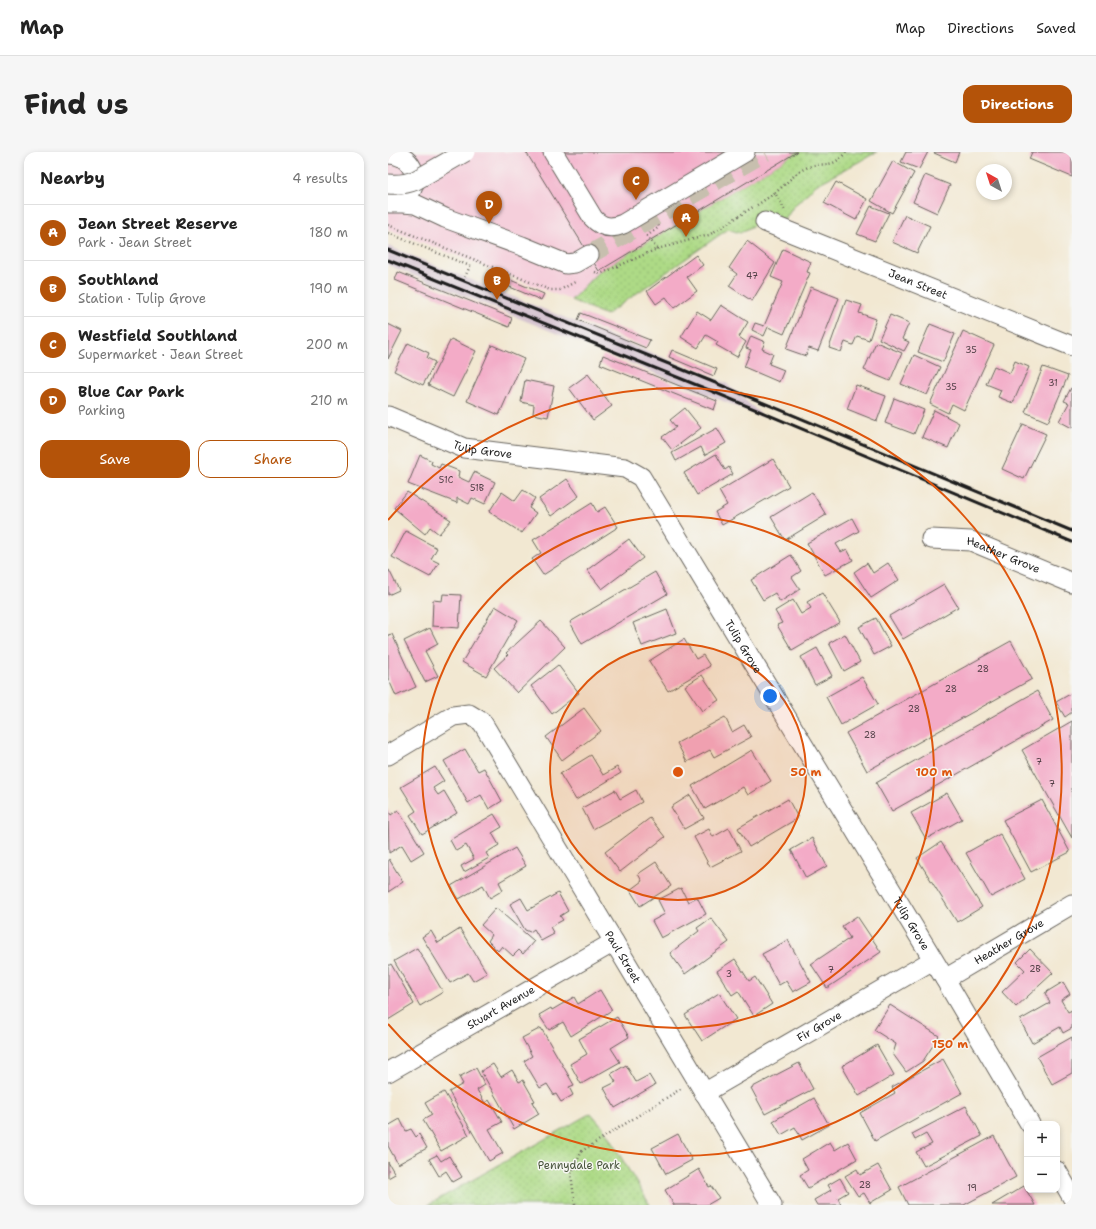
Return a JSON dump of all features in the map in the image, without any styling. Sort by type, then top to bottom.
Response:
[{"type":"street","points":[[440,152],[411,169],[400,172],[394,158],[403,157],[416,166],[430,205],[445,218]]},
{"type":"street","points":[[388,184],[408,184],[465,152]]},
{"type":"street","points":[[553,152],[593,218],[598,224],[611,228],[623,224],[740,155]]},
{"type":"street","points":[[389,203],[398,202],[406,197],[411,191],[414,184],[416,166]]},
{"type":"street","points":[[389,203],[415,204],[445,218],[566,264],[591,263]]},
{"type":"street","name":"Jean Street","points":[[765,222],[1072,346]]},
{"type":"street","name":"Tulip Grove","points":[[389,420],[464,448],[625,468],[641,477],[945,978],[1028,1121]]},
{"type":"street","name":"Heather Grove","points":[[931,539],[971,540],[1072,583]]},
{"type":"street","name":"Paul Street","points":[[388,755],[453,716],[469,714],[482,722],[772,1205]]},
{"type":"street","name":"Heather Grove","points":[[945,978],[1072,904]]},
{"type":"street","name":"Stuart Avenue","points":[[388,1072],[614,942]]},
{"type":"street","name":"Fir Grove","points":[[700,1086],[933,960]]},
{"type":"street","points":[[1060,1176],[1072,1197]]},
{"type":"path","points":[[591,263],[600,274],[656,249],[710,234],[775,193],[803,169],[813,165],[833,164],[846,152]]},
{"type":"path","points":[[775,193],[782,204]]},
{"type":"path","points":[[656,249],[647,236],[659,227],[657,222]]},
{"type":"path","points":[[388,225],[550,290],[560,290],[580,279]]},
{"type":"path","points":[[388,233],[470,266],[464,277]]},
{"type":"path","points":[[575,1205],[571,1174],[582,1151],[700,1086]]},
{"type":"shaded area","points":[[388,152],[797,152],[599,271],[571,300],[388,229]]},
{"type":"shaded area","points":[[388,246],[726,383],[765,418],[388,265]]},
{"type":"green space","points":[[797,152],[877,152],[816,185],[793,207],[785,220],[771,215],[740,233],[728,229],[606,315],[571,300],[599,271]]},
{"type":"green space","name":"Pennydale Park","points":[[591,1113],[602,1126],[650,1205],[428,1205]]},
{"type":"building","points":[[526,152],[797,152],[599,271]]},
{"type":"building","points":[[906,152],[928,152],[919,169],[901,162]]},
{"type":"building","points":[[934,152],[959,152],[955,162]]},
{"type":"building","points":[[1032,152],[1072,152],[1072,177],[1029,159]]},
{"type":"building","points":[[893,161],[914,173],[892,213],[871,201]]},
{"type":"building","points":[[925,175],[950,185],[937,213],[913,202]]},
{"type":"building","points":[[836,182],[867,199],[856,220],[824,203]]},
{"type":"building","points":[[871,206],[889,213],[875,241],[857,234]]},
{"type":"building","points":[[905,215],[930,226],[917,253],[892,242]]},
{"type":"building","points":[[747,241],[775,263],[752,301],[729,286],[737,274],[729,268]]},
{"type":"building","points":[[783,249],[811,262],[807,272],[810,273],[784,334],[768,327],[764,336],[752,330],[755,323],[764,326],[783,282],[771,277]]},
{"type":"building","points":[[696,255],[703,265],[687,277],[697,291],[674,308],[666,297],[656,304],[647,291]]},
{"type":"building","points":[[398,272],[512,318],[509,327],[395,280]]},
{"type":"building","points":[[496,274],[544,294],[541,300],[493,280]]},
{"type":"building","points":[[811,287],[839,298],[818,351],[809,348],[806,356],[786,349]]},
{"type":"building","points":[[846,300],[862,305],[859,313],[876,319],[869,340],[857,336],[853,345],[845,342],[841,352],[829,348]]},
{"type":"building","points":[[721,305],[748,322],[739,337],[746,342],[737,357],[716,345],[718,342],[706,335],[698,348],[681,337],[697,311],[711,320]]},
{"type":"building","points":[[581,313],[650,340],[646,348],[578,320]]},
{"type":"building","points":[[890,315],[909,323],[902,339],[909,342],[904,351],[879,339]]},
{"type":"building","points":[[388,324],[402,331],[388,359]]},
{"type":"building","points":[[930,324],[955,334],[943,362],[918,352]]},
{"type":"building","points":[[963,331],[994,345],[964,410],[952,404],[948,413],[930,404]]},
{"type":"building","points":[[751,336],[765,342],[762,349],[773,354],[769,364],[784,370],[779,382],[744,367],[751,350],[746,348]]},
{"type":"building","points":[[451,339],[476,351],[453,397],[428,385]]},
{"type":"building","points":[[876,342],[902,353],[890,381],[864,370]]},
{"type":"building","points":[[408,343],[429,353],[427,358],[435,362],[423,385],[394,371]]},
{"type":"building","points":[[492,345],[524,359],[499,415],[467,401]]},
{"type":"building","points":[[672,350],[717,369],[714,376],[669,357]]},
{"type":"building","points":[[603,355],[717,401],[714,410],[600,364]]},
{"type":"building","points":[[914,355],[940,367],[927,395],[901,384]]},
{"type":"building","points":[[1015,361],[1029,367],[1013,403],[998,397],[1001,390],[986,384],[994,366],[1010,373]]},
{"type":"building","points":[[1043,367],[1068,376],[1048,422],[1025,412]]},
{"type":"building","points":[[588,374],[612,406],[593,420],[569,388]]},
{"type":"building","points":[[525,380],[554,386],[548,417],[533,414],[534,405],[521,402]]},
{"type":"building","points":[[856,385],[886,396],[877,421],[847,409]]},
{"type":"building","points":[[1071,388],[1072,428],[1059,421],[1069,403],[1064,401]]},
{"type":"building","points":[[894,398],[924,410],[914,434],[885,423]]},
{"type":"building","points":[[685,408],[701,428],[672,450],[662,437],[676,427],[670,420]]},
{"type":"building","points":[[934,410],[959,423],[948,448],[922,437]]},
{"type":"building","points":[[1023,424],[1046,434],[1024,479],[1002,469]]},
{"type":"building","points":[[717,428],[726,443],[705,455],[701,447],[676,461],[672,453]]},
{"type":"building","points":[[716,454],[725,470],[729,467],[733,474],[697,495],[684,473]]},
{"type":"building","points":[[420,455],[432,461],[431,464],[439,468],[441,464],[459,471],[458,477],[469,482],[474,472],[495,482],[485,504],[472,498],[469,504],[457,498],[457,503],[408,484]]},
{"type":"building","points":[[773,459],[789,486],[722,525],[715,512],[727,505],[719,491]]},
{"type":"building","points":[[567,479],[579,496],[551,516],[539,499]]},
{"type":"building","points":[[523,490],[535,498],[529,508],[536,513],[522,533],[489,512],[502,492],[515,501]]},
{"type":"building","points":[[407,492],[451,520],[439,534],[430,527],[425,534],[394,508]]},
{"type":"building","points":[[812,492],[826,515],[785,540],[771,517]]},
{"type":"building","points":[[592,503],[597,512],[605,507],[618,527],[543,575],[532,559],[541,553],[533,540]]},
{"type":"building","points":[[852,518],[859,531],[836,544],[841,552],[847,549],[853,560],[825,575],[807,543]]},
{"type":"building","points":[[406,531],[437,548],[431,559],[439,563],[430,577],[392,557]]},
{"type":"building","points":[[629,539],[643,558],[602,589],[587,570]]},
{"type":"building","points":[[791,555],[801,571],[792,577],[800,589],[780,602],[775,593],[763,600],[751,580]]},
{"type":"building","points":[[867,563],[873,573],[888,563],[899,580],[871,598],[854,572]]},
{"type":"building","points":[[388,570],[399,590],[388,595]]},
{"type":"building","points":[[655,572],[667,594],[582,644],[570,622]]},
{"type":"building","points":[[944,584],[958,607],[903,639],[889,616]]},
{"type":"building","points":[[822,593],[840,622],[792,650],[777,625],[782,623],[775,611],[793,600],[801,614],[811,608],[807,602]]},
{"type":"building","points":[[443,594],[461,595],[459,628],[432,626],[433,600],[442,601]]},
{"type":"building","points":[[495,606],[518,620],[486,676],[462,662]]},
{"type":"building","points":[[667,609],[676,633],[642,646],[633,623]]},
{"type":"building","points":[[876,618],[891,646],[874,655],[859,627]]},
{"type":"building","points":[[541,621],[565,647],[517,693],[494,668],[508,655],[506,653]]},
{"type":"building","points":[[430,628],[438,644],[425,651],[438,676],[425,682],[404,641]]},
{"type":"building","points":[[392,634],[416,687],[396,696],[388,678],[388,635]]},
{"type":"building","points":[[845,634],[860,662],[844,671],[829,643]]},
{"type":"building","points":[[684,639],[696,659],[703,655],[710,666],[668,691],[649,661]]},
{"type":"building","points":[[1011,641],[1032,679],[867,771],[846,733]]},
{"type":"building","points":[[817,648],[832,676],[815,685],[801,657]]},
{"type":"building","points":[[558,665],[579,693],[552,714],[531,686]]},
{"type":"building","points":[[702,675],[719,700],[702,711],[685,686]]},
{"type":"building","points":[[862,677],[878,704],[841,725],[826,697]]},
{"type":"building","points":[[1037,691],[1053,720],[892,811],[876,783]]},
{"type":"building","points":[[1072,693],[1072,712],[1065,717],[1056,702]]},
{"type":"building","points":[[584,708],[601,731],[562,760],[546,737]]},
{"type":"building","points":[[725,717],[732,732],[744,725],[751,737],[714,757],[710,750],[687,762],[677,743]]},
{"type":"building","points":[[1072,721],[1072,838],[1022,750]]},
{"type":"building","points":[[465,749],[478,771],[484,768],[502,801],[489,809],[481,795],[468,803],[444,761]]},
{"type":"building","points":[[752,750],[771,781],[748,795],[743,787],[705,809],[692,786]]},
{"type":"building","points":[[591,755],[603,775],[617,767],[621,773],[576,800],[560,774]]},
{"type":"building","points":[[435,767],[444,781],[433,788],[438,795],[444,791],[457,813],[422,834],[410,815],[416,811],[401,787]]},
{"type":"building","points":[[615,790],[620,799],[636,790],[642,802],[593,829],[582,808]]},
{"type":"building","points":[[947,793],[962,819],[926,839],[911,813]]},
{"type":"building","points":[[690,795],[704,818],[684,829],[671,807]]},
{"type":"building","points":[[788,799],[798,818],[749,847],[738,828]]},
{"type":"building","points":[[1042,800],[1070,852],[1031,872],[1003,820]]},
{"type":"building","points":[[388,810],[391,815],[398,810],[424,852],[411,860],[402,845],[389,853]]},
{"type":"building","points":[[494,814],[502,827],[492,833],[499,845],[486,853],[489,858],[464,872],[461,866],[474,859],[466,845],[456,851],[450,840]]},
{"type":"building","points":[[650,818],[665,837],[620,872],[605,852]]},
{"type":"building","points":[[729,828],[741,851],[710,867],[694,837],[709,829],[713,837]]},
{"type":"building","points":[[1000,834],[1025,879],[991,897],[966,853]]},
{"type":"building","points":[[812,838],[827,866],[806,878],[791,850]]},
{"type":"building","points":[[941,842],[982,907],[957,922],[917,858]]},
{"type":"building","points":[[515,848],[526,866],[499,882],[503,890],[490,898],[483,885],[459,899],[451,886]]},
{"type":"building","points":[[389,859],[403,882],[388,892],[388,860]]},
{"type":"building","points":[[656,862],[671,886],[640,906],[630,890],[642,881],[638,874]]},
{"type":"building","points":[[681,888],[688,902],[697,897],[706,914],[661,938],[652,921],[665,914],[658,900]]},
{"type":"building","points":[[558,893],[568,911],[560,916],[563,920],[550,927],[554,934],[541,941],[534,929],[530,932],[525,930],[510,904],[521,898],[528,910]]},
{"type":"building","points":[[496,908],[534,941],[523,954],[519,950],[513,956],[502,946],[498,951],[488,941],[492,935],[481,925]]},
{"type":"building","points":[[857,916],[881,952],[827,988],[811,964],[850,938],[842,926]]},
{"type":"building","points":[[711,918],[729,942],[685,974],[670,953],[699,931],[697,928]]},
{"type":"building","points":[[460,929],[487,973],[473,981],[468,973],[450,983],[422,937],[431,931],[438,943]]},
{"type":"building","points":[[788,940],[811,982],[793,992],[786,981],[779,985],[762,954]]},
{"type":"building","points":[[417,948],[443,992],[420,1006],[394,961]]},
{"type":"building","points":[[1030,949],[1053,973],[1016,1007],[1002,992],[1025,970],[1017,962]]},
{"type":"building","points":[[735,959],[749,981],[755,977],[772,1004],[754,1016],[738,991],[732,995],[717,971]]},
{"type":"building","points":[[391,964],[414,1004],[388,1020],[388,966]]},
{"type":"building","points":[[1063,982],[1070,994],[1061,1000],[1068,1012],[1072,1010],[1072,1028],[1063,1033],[1060,1027],[1032,1043],[1020,1020],[1050,1003],[1045,993]]},
{"type":"building","points":[[600,990],[612,1010],[571,1036],[563,1022],[549,1030],[539,1015],[551,1008],[552,1010],[574,997],[578,1004]]},
{"type":"building","points":[[719,993],[736,1019],[702,1041],[685,1015]]},
{"type":"building","points":[[890,1005],[939,1036],[923,1061],[906,1072],[893,1054],[896,1044],[874,1030]]},
{"type":"building","points":[[617,1017],[629,1037],[611,1048],[620,1062],[581,1084],[570,1064],[587,1054],[579,1039]]},
{"type":"building","points":[[541,1028],[574,1085],[569,1087],[573,1095],[561,1102],[556,1094],[554,1095],[547,1084],[540,1088],[524,1061],[532,1056],[522,1038]]},
{"type":"building","points":[[1072,1037],[1072,1073],[1052,1084],[1037,1057]]},
{"type":"building","points":[[877,1045],[894,1075],[859,1096],[842,1066]]},
{"type":"building","points":[[943,1059],[962,1093],[875,1141],[860,1113],[895,1093],[892,1087]]},
{"type":"building","points":[[799,1063],[813,1089],[765,1114],[751,1088]]},
{"type":"building","points":[[493,1064],[501,1077],[512,1070],[519,1082],[523,1080],[535,1101],[532,1102],[539,1114],[514,1129],[481,1071]]},
{"type":"building","points":[[626,1065],[636,1082],[649,1075],[655,1085],[615,1108],[604,1088],[616,1082],[611,1074]]},
{"type":"building","points":[[476,1068],[485,1085],[477,1090],[485,1103],[489,1100],[502,1122],[489,1129],[503,1153],[489,1161],[449,1092],[463,1084],[459,1077]]},
{"type":"building","points":[[444,1092],[469,1135],[441,1151],[423,1120],[432,1115],[425,1103]]},
{"type":"building","points":[[814,1098],[829,1125],[802,1140],[795,1127],[781,1135],[773,1121]]},
{"type":"building","points":[[966,1106],[982,1136],[924,1166],[916,1152],[932,1144],[926,1134],[915,1140],[912,1134]]},
{"type":"building","points":[[400,1119],[406,1131],[411,1129],[416,1137],[419,1134],[427,1148],[398,1164],[388,1146],[388,1126]]},
{"type":"building","points":[[678,1134],[692,1160],[666,1174],[652,1148]]},
{"type":"building","points":[[994,1136],[1016,1177],[964,1205],[908,1205],[899,1187]]},
{"type":"building","points":[[830,1142],[835,1150],[848,1142],[857,1159],[808,1188],[800,1175],[808,1170],[802,1159]]},
{"type":"building","points":[[437,1155],[441,1161],[449,1156],[462,1177],[453,1182],[446,1171],[439,1176],[429,1159]]},
{"type":"building","points":[[388,1162],[395,1174],[388,1178]]},
{"type":"building","points":[[878,1165],[892,1190],[870,1203],[864,1193],[858,1196],[845,1176],[857,1169],[860,1175]]},
{"type":"building","points":[[699,1169],[709,1187],[711,1186],[719,1198],[707,1205],[674,1205],[665,1190]]},
{"type":"building","points":[[840,1178],[848,1192],[838,1198],[841,1205],[817,1205],[814,1200],[831,1190],[828,1185]]},
{"type":"building","points":[[1024,1186],[1024,1193],[1028,1193],[1035,1205],[992,1205]]},
{"type":"tunnel","points":[[589,255],[765,152]]},
{"type":"railway","points":[[388,250],[718,384],[1072,531]]},
{"type":"railway","points":[[388,260],[709,390],[1072,542]]},
{"type":"place","name":"Westfield Southland","points":[[636,200]]},
{"type":"place","name":"Blue Car Park","points":[[489,224]]},
{"type":"place","name":"Jean Street Reserve","points":[[686,237]]},
{"type":"place","name":"Southland","points":[[497,300]]}]
